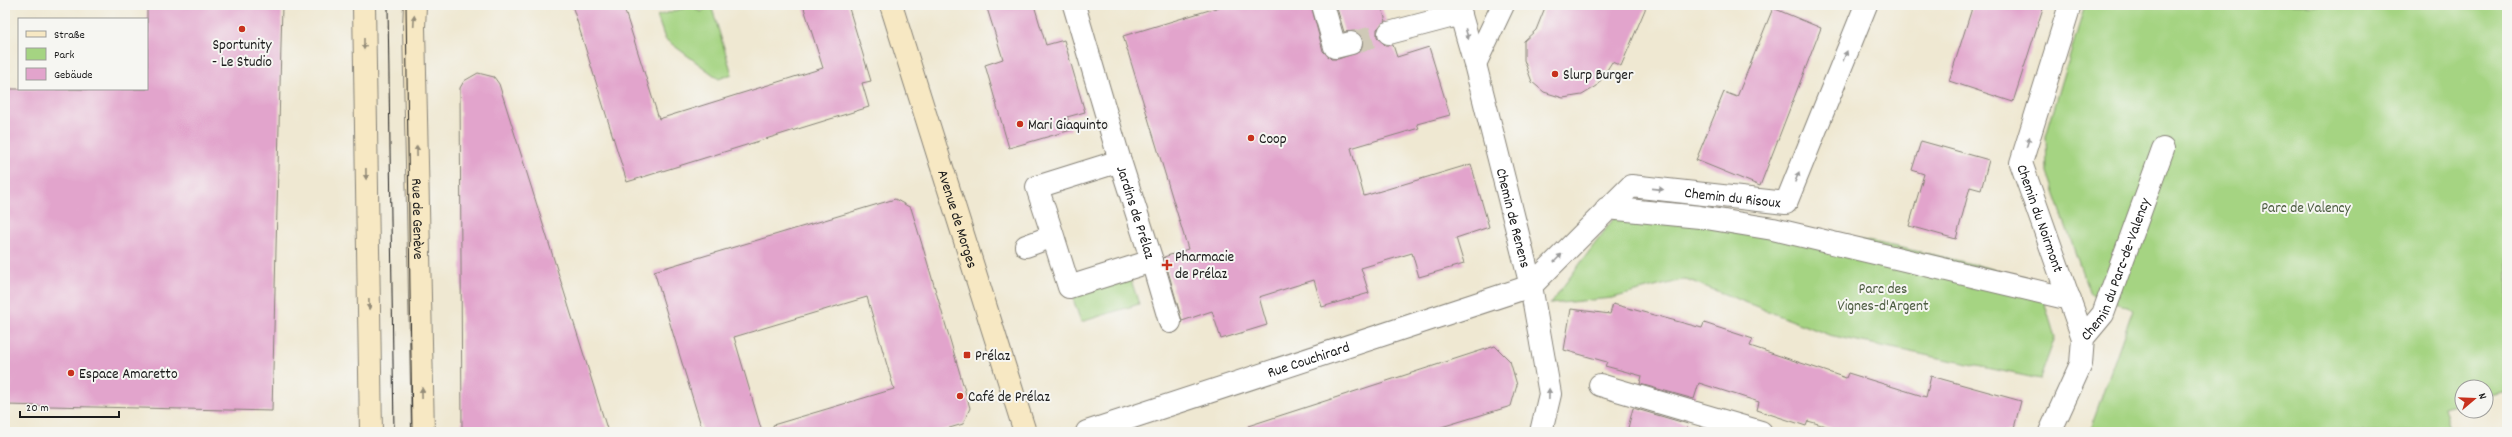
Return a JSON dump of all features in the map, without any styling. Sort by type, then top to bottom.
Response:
[{"type":"main road","points":[[364,5],[371,432]]},
{"type":"main road","name":"Rue de Genève","points":[[415,5],[414,28],[423,432]]},
{"type":"main road","name":"Avenue de Morges","points":[[891,5],[1025,432]]},
{"type":"street","points":[[1074,5],[1120,161]]},
{"type":"street","points":[[1323,5],[1335,47],[1351,43]]},
{"type":"street","points":[[1475,64],[1504,5]]},
{"type":"street","name":"Chemin du Risoux","points":[[1531,286],[1607,208],[1631,186],[1786,203],[1866,5]]},
{"type":"street","name":"Chemin du Noirmont","points":[[2070,5],[2021,163],[2083,338]]},
{"type":"street","points":[[1390,33],[1459,9]]},
{"type":"street","name":"Chemin de Renens","points":[[1459,9],[1475,64],[1531,286],[1550,394],[1541,432]]},
{"type":"street","name":"Chemin du Parc-de-Valency","points":[[2050,432],[2081,364],[2083,338],[2103,314],[2163,149]]},
{"type":"street","name":"Jardins de Prélaz","points":[[1120,161],[1152,261],[1069,287],[1053,236],[1037,187],[1120,161]]},
{"type":"street","points":[[1607,208],[1700,217],[1773,230],[2070,299]]},
{"type":"street","points":[[1026,246],[1053,236]]},
{"type":"street","points":[[1152,261],[1170,322]]},
{"type":"street","name":"Rue Couchirard","points":[[1087,432],[1531,286]]},
{"type":"street","points":[[1600,385],[1761,432]]},
{"type":"green space","points":[[711,5],[732,74],[719,79],[665,39],[657,16],[692,6],[701,12]]},
{"type":"green space","name":"Parc de Valency","points":[[2085,5],[2507,5],[2507,391],[2494,394],[2494,379],[2454,379],[2454,404],[2443,407],[2450,432],[2089,432],[2133,309],[2090,295],[2047,172],[2046,136]]},
{"type":"green space","name":"Parc des Vignes-d'Argent","points":[[1626,202],[1834,235],[1936,256],[2038,282],[2055,337],[2040,379],[1829,335],[1686,279],[1612,298],[1550,304]]},
{"type":"green space","points":[[1130,277],[1139,304],[1081,322],[1072,296]]},
{"type":"building","points":[[147,5],[282,5],[272,411],[5,405],[5,89],[148,90]]},
{"type":"building","points":[[572,5],[623,5],[659,119],[823,68],[803,5],[848,5],[871,81],[862,83],[869,107],[627,182]]},
{"type":"building","points":[[986,5],[1034,5],[1046,45],[1064,40],[1085,112],[1067,117],[1071,130],[1009,148],[985,65],[1003,59]]},
{"type":"building","points":[[1226,5],[1311,5],[1323,51],[1331,59],[1338,59],[1359,52],[1363,40],[1355,31],[1344,32],[1336,5],[1381,5],[1386,21],[1377,29],[1377,37],[1385,45],[1393,45],[1397,57],[1429,47],[1450,115],[1417,124],[1419,128],[1351,148],[1364,196],[1471,164],[1489,227],[1456,238],[1464,264],[1419,277],[1412,253],[1361,268],[1369,293],[1322,307],[1314,280],[1259,297],[1267,325],[1221,339],[1212,311],[1182,321],[1164,257],[1188,249],[1123,36]]},
{"type":"building","points":[[1546,5],[1647,5],[1621,66],[1612,62],[1597,86],[1582,95],[1563,98],[1544,92],[1532,82],[1524,60],[1524,41],[1536,30]]},
{"type":"building","points":[[1973,5],[2044,5],[2013,102],[1949,81]]},
{"type":"building","points":[[1773,8],[1821,28],[1760,186],[1696,160],[1724,92],[1737,97]]},
{"type":"building","points":[[478,73],[494,77],[499,84],[608,432],[462,432],[460,88],[464,81]]},
{"type":"building","points":[[1921,141],[1989,160],[1981,190],[1970,187],[1956,239],[1909,226],[1924,174],[1912,170]]},
{"type":"building","points":[[895,199],[911,208],[924,251],[970,408],[963,424],[936,432],[774,432],[773,425],[894,389],[867,297],[734,337],[762,432],[703,432],[654,271]]},
{"type":"building","points":[[1613,304],[1702,328],[1704,323],[1753,339],[1750,346],[1846,378],[1848,373],[1926,397],[1931,376],[2021,401],[2013,432],[1846,432],[1808,421],[1806,426],[1757,410],[1759,402],[1699,383],[1694,399],[1640,384],[1642,376],[1605,366],[1607,362],[1564,350],[1571,309],[1610,314]]},
{"type":"building","points":[[1495,346],[1510,361],[1517,385],[1511,406],[1425,432],[1249,432],[1248,426]]},
{"type":"building","points":[[1633,408],[1688,424],[1685,432],[1627,432]]},
{"type":"tunnel","points":[[1351,43],[1389,33]]},
{"type":"tram line","points":[[388,5],[394,432]]},
{"type":"tram line","points":[[406,5],[412,432]]},
{"type":"place","name":"Sportunity - Le Studio","points":[[242,29]]},
{"type":"place","name":"Slurp Burger","points":[[1555,74]]},
{"type":"place","name":"Mari Giaquinto","points":[[1020,124]]},
{"type":"place","name":"Coop","points":[[1251,138]]},
{"type":"place","name":"Pharmacie de Prélaz","points":[[1167,265]]},
{"type":"place","name":"Prélaz","points":[[967,355]]},
{"type":"place","name":"Espace Amaretto","points":[[71,373]]},
{"type":"place","name":"Café de Prélaz","points":[[960,396]]}]
